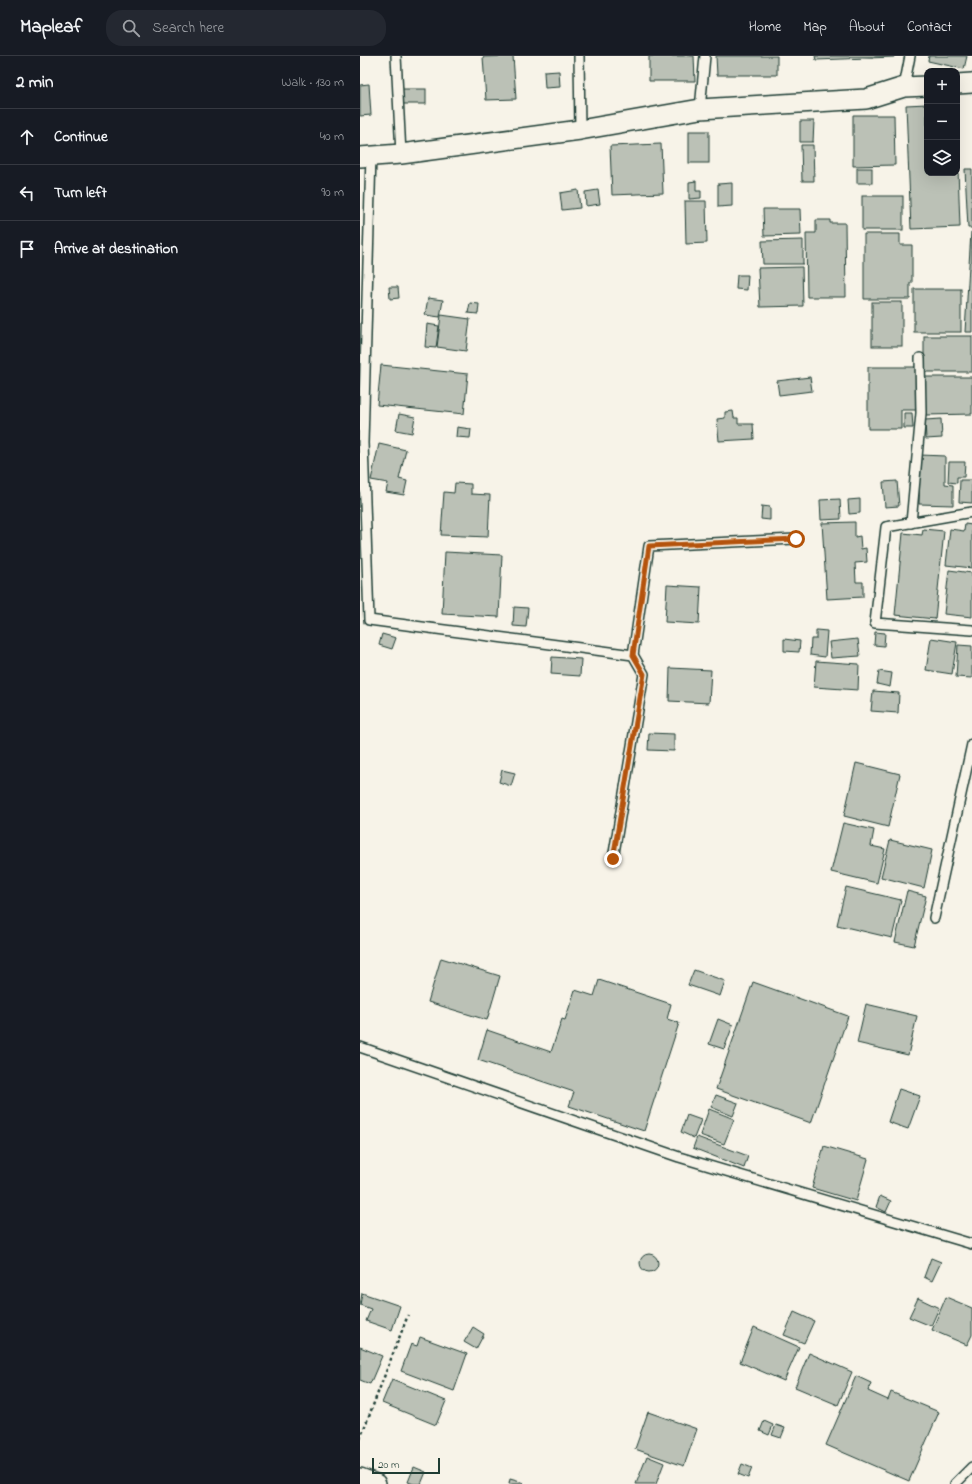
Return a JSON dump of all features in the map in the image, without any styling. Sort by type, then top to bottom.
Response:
[{"type":"street","points":[[960,84],[972,84]]},
{"type":"street","points":[[366,156],[401,154],[580,130],[700,109],[866,99],[904,88],[924,86]]},
{"type":"street","points":[[360,1478],[376,1484]]},
{"type":"lane","points":[[396,56],[401,154]]},
{"type":"lane","points":[[579,56],[580,130]]},
{"type":"lane","points":[[700,109],[705,56]]},
{"type":"lane","points":[[904,88],[910,56]]},
{"type":"lane","points":[[366,156],[363,443],[369,620],[633,655]]},
{"type":"lane","points":[[911,522],[921,413],[920,358]]},
{"type":"lane","points":[[972,512],[911,522],[886,528],[876,623],[972,630]]},
{"type":"lane","points":[[613,859],[644,674],[633,655],[649,546],[796,539]]},
{"type":"lane","points":[[934,918],[972,744]]},
{"type":"lane","points":[[360,1047],[679,1157],[972,1244]]},
{"type":"lane","points":[[955,1484],[972,1468]]},
{"type":"path","points":[[360,1439],[408,1315]]},
{"type":"building","points":[[513,56],[516,99],[486,100],[483,57]]},
{"type":"building","points":[[649,56],[694,56],[695,81],[649,81]]},
{"type":"building","points":[[716,56],[777,56],[777,75],[717,75]]},
{"type":"building","points":[[815,56],[894,56],[894,57],[816,60]]},
{"type":"building","points":[[929,56],[967,56],[964,69],[928,61]]},
{"type":"building","points":[[559,71],[560,87],[545,88],[544,72]]},
{"type":"building","points":[[369,84],[371,115],[360,116],[360,85]]},
{"type":"building","points":[[401,89],[426,89],[426,104],[401,104]]},
{"type":"building","points":[[924,104],[924,176],[958,176],[960,227],[911,229],[906,105]]},
{"type":"building","points":[[853,115],[894,115],[895,165],[853,166]]},
{"type":"building","points":[[800,121],[814,121],[813,142],[800,142]]},
{"type":"building","points":[[689,131],[709,131],[709,163],[689,163]]},
{"type":"building","points":[[661,144],[663,193],[612,195],[610,146]]},
{"type":"building","points":[[801,145],[813,145],[814,181],[802,181]]},
{"type":"building","points":[[857,168],[872,168],[872,183],[857,183]]},
{"type":"building","points":[[965,169],[972,169],[972,228],[968,228]]},
{"type":"building","points":[[696,181],[696,191],[701,191],[701,198],[689,199],[689,182]]},
{"type":"building","points":[[732,183],[732,206],[718,207],[718,184]]},
{"type":"building","points":[[578,190],[580,208],[562,210],[560,193]]},
{"type":"building","points":[[598,190],[600,204],[586,206],[585,192]]},
{"type":"building","points":[[862,196],[903,196],[903,230],[862,230]]},
{"type":"building","points":[[685,201],[706,201],[707,243],[686,244]]},
{"type":"building","points":[[763,209],[800,209],[801,235],[764,236]]},
{"type":"building","points":[[816,220],[830,220],[830,223],[845,223],[846,297],[807,297],[806,233],[816,233]]},
{"type":"building","points":[[971,232],[972,332],[965,332]]},
{"type":"building","points":[[864,234],[900,234],[900,245],[912,245],[912,283],[910,283],[910,299],[864,299]]},
{"type":"building","points":[[803,240],[803,264],[763,264],[762,241]]},
{"type":"building","points":[[802,267],[803,306],[760,307],[758,268]]},
{"type":"building","points":[[737,275],[748,275],[747,290],[736,289]]},
{"type":"building","points":[[389,287],[398,287],[399,298],[390,299]]},
{"type":"building","points":[[914,289],[961,289],[961,332],[914,332]]},
{"type":"building","points":[[428,298],[443,300],[440,317],[425,315]]},
{"type":"building","points":[[872,302],[902,302],[902,346],[872,346]]},
{"type":"building","points":[[470,303],[479,304],[478,314],[468,313]]},
{"type":"building","points":[[441,315],[470,319],[466,351],[437,347]]},
{"type":"building","points":[[427,324],[439,326],[436,348],[425,347]]},
{"type":"building","points":[[924,336],[972,336],[972,372],[924,372]]},
{"type":"building","points":[[381,365],[468,374],[464,414],[377,405]]},
{"type":"building","points":[[868,367],[918,367],[918,410],[901,410],[901,429],[868,429]]},
{"type":"building","points":[[810,377],[812,391],[779,395],[777,381]]},
{"type":"building","points":[[925,377],[972,377],[972,414],[926,415]]},
{"type":"building","points":[[733,411],[734,418],[738,418],[738,424],[753,424],[754,439],[719,441],[717,419],[725,418],[725,412]]},
{"type":"building","points":[[904,413],[912,413],[913,428],[904,428]]},
{"type":"building","points":[[399,414],[415,417],[412,433],[396,430]]},
{"type":"building","points":[[941,419],[942,438],[926,439],[925,420]]},
{"type":"building","points":[[457,427],[471,429],[470,438],[456,437]]},
{"type":"building","points":[[379,444],[406,450],[399,479],[407,481],[404,495],[386,492],[388,483],[371,480]]},
{"type":"building","points":[[920,455],[945,456],[945,484],[953,485],[953,505],[919,504]]},
{"type":"building","points":[[949,462],[965,462],[964,477],[957,477],[957,483],[948,482]]},
{"type":"building","points":[[960,480],[972,480],[972,503],[959,502]]},
{"type":"building","points":[[897,481],[899,506],[885,507],[883,482]]},
{"type":"building","points":[[455,483],[471,484],[471,494],[490,495],[488,537],[441,535],[444,492],[454,493]]},
{"type":"building","points":[[840,499],[841,519],[821,520],[820,500]]},
{"type":"building","points":[[860,499],[860,513],[849,514],[848,500]]},
{"type":"building","points":[[762,506],[770,507],[770,520],[761,519]]},
{"type":"building","points":[[855,522],[855,537],[860,536],[861,549],[866,548],[867,562],[855,563],[856,582],[863,582],[863,597],[827,599],[822,523]]},
{"type":"building","points":[[965,524],[972,525],[972,568],[946,565],[950,529],[964,531]]},
{"type":"building","points":[[923,529],[944,531],[935,619],[895,615],[903,533],[922,535]]},
{"type":"building","points":[[445,552],[502,555],[499,617],[442,614]]},
{"type":"building","points":[[949,570],[972,573],[972,617],[944,614]]},
{"type":"building","points":[[667,585],[701,587],[699,624],[665,622]]},
{"type":"building","points":[[514,607],[528,608],[526,627],[513,626]]},
{"type":"building","points":[[816,630],[827,631],[825,657],[810,655],[811,639],[816,639]]},
{"type":"building","points":[[875,632],[885,633],[884,646],[874,645]]},
{"type":"building","points":[[382,634],[396,638],[392,649],[379,645]]},
{"type":"building","points":[[931,638],[957,642],[952,674],[926,670]]},
{"type":"building","points":[[784,639],[800,641],[799,652],[784,651]]},
{"type":"building","points":[[858,639],[860,656],[831,658],[829,642]]},
{"type":"building","points":[[958,645],[972,646],[972,678],[956,677]]},
{"type":"building","points":[[552,657],[581,659],[580,676],[551,674]]},
{"type":"building","points":[[816,661],[859,664],[858,690],[814,687]]},
{"type":"building","points":[[670,668],[711,670],[709,703],[669,701]]},
{"type":"building","points":[[879,671],[892,673],[890,687],[877,684]]},
{"type":"building","points":[[873,691],[899,693],[898,713],[871,711]]},
{"type":"building","points":[[649,733],[674,734],[674,751],[648,750]]},
{"type":"building","points":[[856,763],[900,774],[888,827],[844,816]]},
{"type":"building","points":[[502,770],[515,773],[511,786],[499,782]]},
{"type":"building","points":[[843,823],[874,830],[871,846],[885,849],[877,883],[831,872]]},
{"type":"building","points":[[890,840],[932,850],[924,888],[881,877]]},
{"type":"building","points":[[846,887],[901,900],[892,938],[837,925]]},
{"type":"building","points":[[907,891],[926,896],[914,946],[895,942]]},
{"type":"building","points":[[441,958],[500,976],[487,1020],[428,1002]]},
{"type":"building","points":[[694,970],[725,981],[720,996],[688,985]]},
{"type":"building","points":[[599,980],[671,1004],[667,1019],[679,1023],[644,1131],[569,1106],[574,1092],[478,1060],[487,1030],[551,1052],[562,1019],[565,1020],[575,990],[594,996]]},
{"type":"building","points":[[753,982],[848,1016],[811,1123],[716,1089]]},
{"type":"building","points":[[866,1004],[917,1016],[908,1055],[857,1043]]},
{"type":"building","points":[[718,1019],[733,1025],[724,1049],[709,1044]]},
{"type":"building","points":[[899,1089],[920,1096],[908,1129],[888,1122]]},
{"type":"building","points":[[716,1095],[738,1103],[733,1116],[711,1107]]},
{"type":"building","points":[[709,1109],[734,1119],[724,1144],[700,1135]]},
{"type":"building","points":[[687,1115],[701,1120],[694,1138],[681,1132]]},
{"type":"building","points":[[697,1137],[748,1156],[744,1168],[693,1148]]},
{"type":"building","points":[[824,1146],[868,1159],[856,1201],[812,1188]]},
{"type":"building","points":[[880,1196],[891,1201],[886,1212],[876,1207]]},
{"type":"building","points":[[649,1254],[655,1257],[658,1263],[655,1269],[649,1272],[643,1269],[640,1263],[643,1257]]},
{"type":"building","points":[[931,1258],[941,1262],[932,1281],[924,1277]]},
{"type":"building","points":[[362,1293],[400,1306],[392,1330],[366,1321],[371,1309],[360,1305]]},
{"type":"building","points":[[946,1297],[972,1308],[972,1335],[967,1345],[932,1330]]},
{"type":"building","points":[[918,1298],[939,1308],[931,1326],[909,1317]]},
{"type":"building","points":[[794,1312],[814,1321],[804,1343],[784,1335]]},
{"type":"building","points":[[473,1327],[484,1334],[476,1349],[464,1342]]},
{"type":"building","points":[[754,1327],[799,1347],[784,1381],[740,1362]]},
{"type":"building","points":[[420,1337],[467,1354],[454,1391],[401,1371],[411,1344],[417,1346]]},
{"type":"building","points":[[360,1347],[382,1356],[370,1384],[360,1380]]},
{"type":"building","points":[[809,1353],[852,1372],[838,1405],[795,1387]]},
{"type":"building","points":[[856,1376],[871,1383],[868,1391],[888,1400],[891,1392],[939,1412],[909,1481],[826,1445]]},
{"type":"building","points":[[392,1379],[446,1401],[436,1425],[382,1403]]},
{"type":"building","points":[[648,1412],[697,1429],[684,1466],[635,1449]]},
{"type":"building","points":[[764,1421],[773,1425],[769,1435],[760,1431]]},
{"type":"building","points":[[776,1425],[785,1428],[781,1438],[772,1435]]},
{"type":"building","points":[[647,1456],[664,1463],[656,1484],[636,1484]]},
{"type":"building","points":[[742,1464],[752,1468],[748,1478],[738,1474]]},
{"type":"building","points":[[414,1467],[426,1472],[421,1484],[408,1482]]},
{"type":"building","points":[[510,1479],[524,1483],[524,1484],[509,1484]]},
{"type":"route","points":[[613,859],[644,674],[633,655],[649,546],[796,539]]}]
